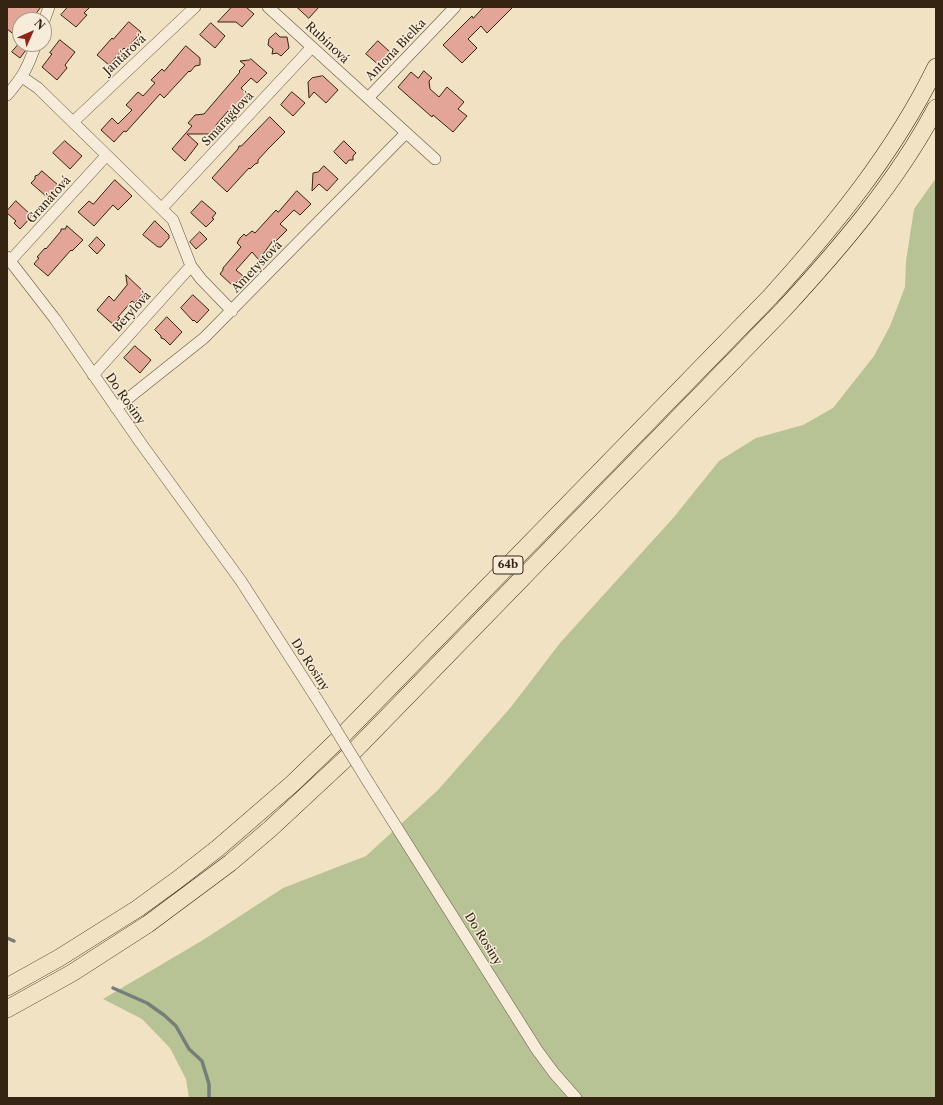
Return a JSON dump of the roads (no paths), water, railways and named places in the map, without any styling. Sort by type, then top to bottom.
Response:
[{"type":"highway","name":"64b","points":[[7,987],[99,934],[177,880],[256,816],[343,735],[770,297],[802,261],[861,190],[879,164],[911,113],[936,67]]},
{"type":"highway","name":"64b","points":[[7,1009],[72,973],[110,949],[188,895],[230,863],[270,829],[356,749],[778,315],[816,274],[847,238],[876,200],[903,162],[936,108]]},
{"type":"street","name":"Jantárová","points":[[73,122],[195,7]]},
{"type":"street","name":"Rubínová","points":[[268,7],[368,98]]},
{"type":"street","name":"Antona Bielka","points":[[435,159],[368,98],[455,7]]},
{"type":"street","name":"Smaragdová","points":[[162,208],[312,47]]},
{"type":"street","points":[[7,95],[22,77],[33,52]]},
{"type":"street","points":[[22,77],[38,88],[173,220],[191,266],[201,279],[232,311]]},
{"type":"street","name":"Ametystová","points":[[116,408],[204,338],[406,133]]},
{"type":"street","name":"Granátová","points":[[9,259],[106,156]]},
{"type":"street","name":"Do Rosiny","points":[[9,259],[55,319],[92,375],[241,581],[537,1050],[554,1073],[576,1098]]},
{"type":"street","name":"Berylová","points":[[92,375],[191,266]]},
{"type":"waterway","points":[[7,938],[14,941]]},
{"type":"waterway","points":[[113,988],[147,1003],[176,1026],[189,1049],[202,1061],[209,1084],[209,1098]]}]
